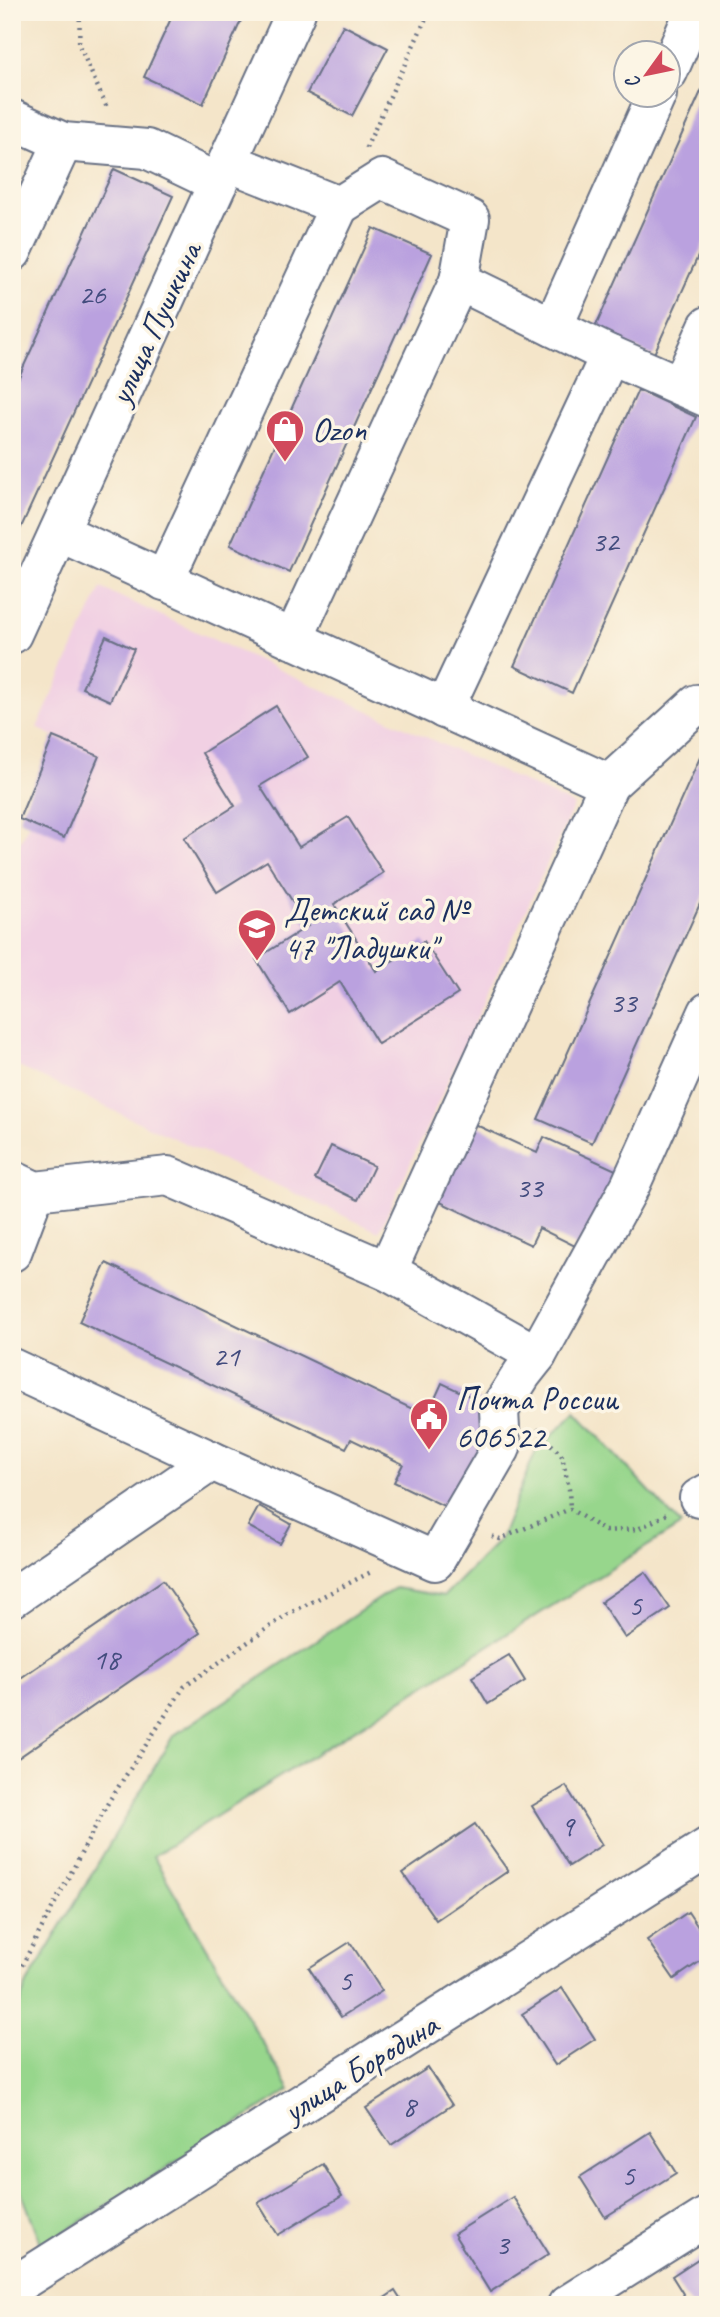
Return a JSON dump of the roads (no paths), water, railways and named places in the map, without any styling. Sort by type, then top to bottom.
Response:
[{"type":"street","name":"улица Пушкина","points":[[12,634],[296,12]]},
{"type":"street","points":[[682,39],[694,12]]},
{"type":"street","points":[[553,327],[651,108]]},
{"type":"street","points":[[12,119],[63,142],[147,149],[339,206]]},
{"type":"street","points":[[12,251],[63,142]]},
{"type":"street","points":[[164,581],[339,206],[382,179],[470,219],[459,281],[293,640]]},
{"type":"street","points":[[459,281],[610,355],[695,392],[708,326]]},
{"type":"street","points":[[444,709],[610,355]]},
{"type":"street","points":[[59,532],[609,785]]},
{"type":"street","points":[[387,1271],[609,785],[697,704],[708,708]]},
{"type":"street","points":[[12,1367],[435,1561],[501,1448],[499,1410],[537,1355],[630,1186],[708,1012]]},
{"type":"street","points":[[12,1252],[24,1185],[168,1175],[387,1271],[537,1355]]},
{"type":"street","points":[[12,1598],[212,1461]]},
{"type":"street","name":"улица Бородина","points":[[12,2287],[708,1847]]},
{"type":"street","points":[[567,2305],[708,2216]]},
{"type":"place","name":"Ozon","points":[[285,463]]},
{"type":"place","name":"Детский сад № 47 \"Ладушки\"","points":[[257,962]]},
{"type":"place","name":"Почта России 606522","points":[[429,1451]]}]
